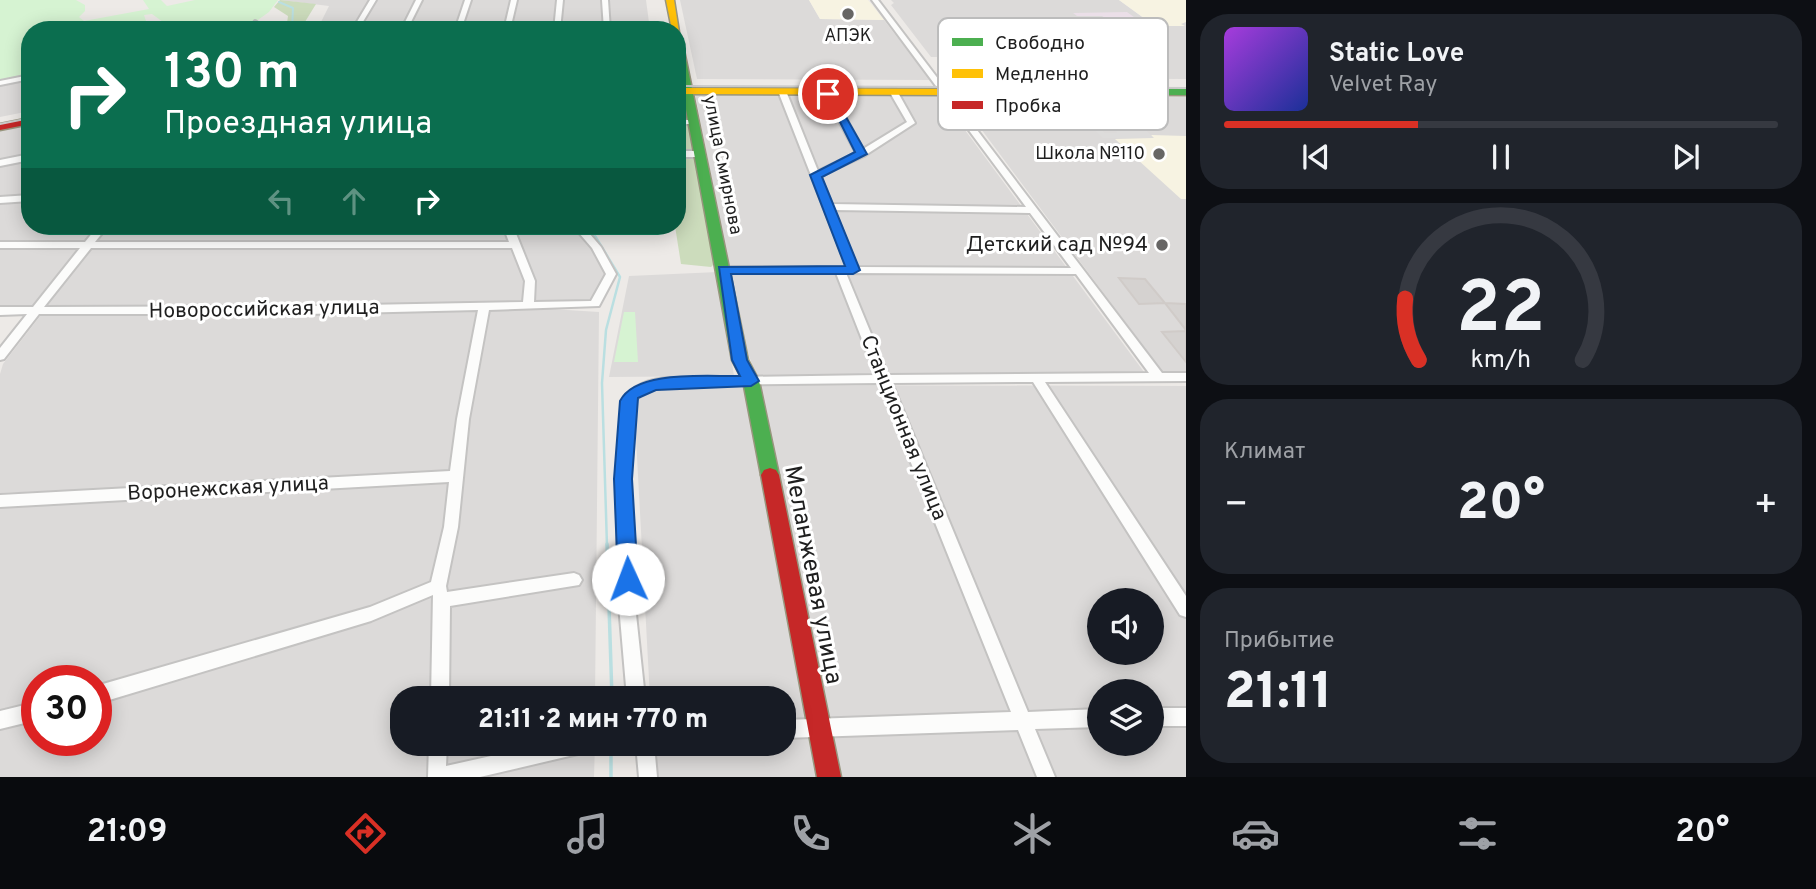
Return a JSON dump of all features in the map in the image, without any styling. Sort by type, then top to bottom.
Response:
[{"type":"main road","points":[[670,0],[674,21]]},
{"type":"main road","points":[[1168,85],[1186,85]]},
{"type":"main road","points":[[686,87],[938,88]]},
{"type":"main road","points":[[686,87],[782,91],[938,88]]},
{"type":"main road","points":[[1168,92],[1186,92]]},
{"type":"main road","points":[[0,120],[21,115]]},
{"type":"main road","points":[[0,127],[21,123]]},
{"type":"main road","name":"улица Смирнова","points":[[686,124],[700,154],[740,360],[751,381]]},
{"type":"main road","name":"Меланжевая улица","points":[[751,381],[829,777]]},
{"type":"street","points":[[360,21],[373,0]]},
{"type":"street","points":[[408,21],[419,0]]},
{"type":"street","points":[[461,21],[468,0]]},
{"type":"street","points":[[509,21],[514,0]]},
{"type":"street","points":[[558,21],[560,0]]},
{"type":"street","points":[[606,0],[607,21]]},
{"type":"street","points":[[875,0],[938,82]]},
{"type":"street","points":[[0,83],[21,79]]},
{"type":"street","name":"Станционная улица","points":[[782,91],[828,207],[882,380],[1046,777]]},
{"type":"street","points":[[827,91],[861,154]]},
{"type":"street","points":[[816,175],[861,154],[911,123],[893,91]]},
{"type":"street","points":[[974,130],[1159,377]]},
{"type":"street","points":[[686,154],[700,154]]},
{"type":"street","points":[[0,163],[21,159]]},
{"type":"street","points":[[0,200],[21,199]]},
{"type":"street","points":[[828,207],[1032,210]]},
{"type":"street","points":[[0,356],[96,235]]},
{"type":"street","points":[[511,235],[530,281],[528,304]]},
{"type":"street","name":"Новороссийская улица","points":[[0,311],[595,304],[611,274],[596,247],[586,235]]},
{"type":"street","points":[[0,245],[515,245]]},
{"type":"street","points":[[723,270],[1077,271]]},
{"type":"street","points":[[440,686],[440,593],[451,527],[463,419],[484,307]]},
{"type":"street","points":[[635,686],[627,605],[623,479],[628,401],[636,391],[654,384],[751,381],[1186,377]]},
{"type":"street","points":[[1037,379],[1186,610]]},
{"type":"street","name":"Воронежская улица","points":[[0,501],[456,476]]},
{"type":"street","points":[[112,690],[440,593],[574,580]]},
{"type":"street","points":[[0,720],[21,715]]},
{"type":"street","points":[[1164,717],[1186,717]]},
{"type":"street","points":[[796,728],[1087,718]]},
{"type":"street","points":[[438,756],[439,777],[530,756]]},
{"type":"street","points":[[646,756],[648,777]]},
{"type":"shaded area","points":[[280,0],[646,0],[649,21],[322,21],[329,6]]},
{"type":"shaded area","points":[[680,0],[809,0],[820,19],[884,20],[930,80],[697,79]]},
{"type":"shaded area","name":"АПЭК","points":[[809,0],[868,0],[884,20],[820,19]]},
{"type":"shaded area","points":[[891,0],[1119,0],[1144,18],[938,18],[938,58],[931,57],[891,5],[894,3]]},
{"type":"shaded area","points":[[1119,0],[1186,0],[1186,22],[1181,24],[1185,26],[1168,26],[1168,18],[1144,18]]},
{"type":"shaded area","points":[[1127,12],[1135,18],[1077,16],[1073,13]]},
{"type":"shaded area","points":[[1168,22],[1186,22],[1186,79],[1168,79]]},
{"type":"shaded area","points":[[21,76],[21,113],[0,117],[0,80]]},
{"type":"shaded area","points":[[695,94],[938,95],[938,130],[965,130],[1144,372],[763,377],[755,374],[743,337]]},
{"type":"shaded area","points":[[1168,97],[1186,97],[1186,375],[1164,374],[982,130],[1168,130]]},
{"type":"shaded area","points":[[21,126],[21,235],[581,235],[612,278],[599,303],[0,310],[0,130]]},
{"type":"shaded area","points":[[1095,130],[1117,133],[1114,130],[1146,130],[1154,138],[1103,138]]},
{"type":"shaded area","name":"Школа №110","points":[[1151,135],[1186,136],[1186,199],[1181,199],[1115,139],[1153,138]]},
{"type":"shaded area","points":[[718,272],[734,376],[609,377],[629,276]]},
{"type":"shaded area","points":[[535,308],[599,312],[595,686],[390,686],[390,756],[595,756],[594,777],[0,777],[0,508],[461,478],[467,418],[488,311]]},
{"type":"shaded area","points":[[476,311],[452,474],[0,493],[0,374],[3,364],[41,315]]},
{"type":"shaded area","points":[[738,385],[1186,386],[1186,777],[655,777],[654,756],[796,756],[796,686],[649,686],[634,401],[655,389]]},
{"type":"green space","points":[[0,0],[76,0],[85,5],[85,11],[79,17],[84,21],[21,21],[21,76],[0,80]]},
{"type":"green space","points":[[143,0],[161,0],[167,6],[195,0],[278,0],[269,12],[256,21],[162,21],[152,14],[144,15],[146,21],[84,21],[149,9]]},
{"type":"green space","points":[[280,0],[316,4],[306,21],[287,21],[288,16],[274,7]]},
{"type":"green space","points":[[686,109],[716,262],[711,267],[681,264],[676,235],[686,235]]},
{"type":"green space","points":[[624,312],[635,312],[638,362],[614,362]]},
{"type":"building","points":[[1119,278],[1145,279],[1165,303],[1139,304]]},
{"type":"building","points":[[1165,303],[1186,304],[1186,330]]},
{"type":"building","points":[[1186,331],[1186,362],[1162,332]]},
{"type":"waterway","points":[[279,2],[293,8],[292,21]]},
{"type":"waterway","points":[[594,235],[620,277],[606,330],[602,383],[607,546]]},
{"type":"waterway","points":[[607,544],[612,686]]},
{"type":"waterway","points":[[611,756],[611,777]]},
{"type":"tram line","points":[[686,86],[938,87]]},
{"type":"tram line","points":[[1168,88],[1186,88]]},
{"type":"tram line","points":[[0,124],[21,120]]},
{"type":"traffic: fast","points":[[686,82],[740,360],[751,381],[770,475]]},
{"type":"traffic: fast","points":[[1168,92],[1186,92]]},
{"type":"traffic: slow","points":[[670,0],[674,21]]},
{"type":"traffic: slow","points":[[686,91],[938,92]]},
{"type":"traffic: jam","points":[[0,127],[21,123]]},
{"type":"traffic: jam","points":[[770,475],[829,777]]},
{"type":"place","name":"АПЭК","points":[[848,14]]},
{"type":"place","name":"Школа №110","points":[[1159,154]]},
{"type":"place","name":"Детский сад №94","points":[[1162,245]]},
{"type":"route","points":[[628,579],[623,479],[628,440],[628,401],[631,395],[654,384],[713,380],[751,381],[740,360],[723,270],[853,270],[816,175],[861,154],[828,94]]}]
